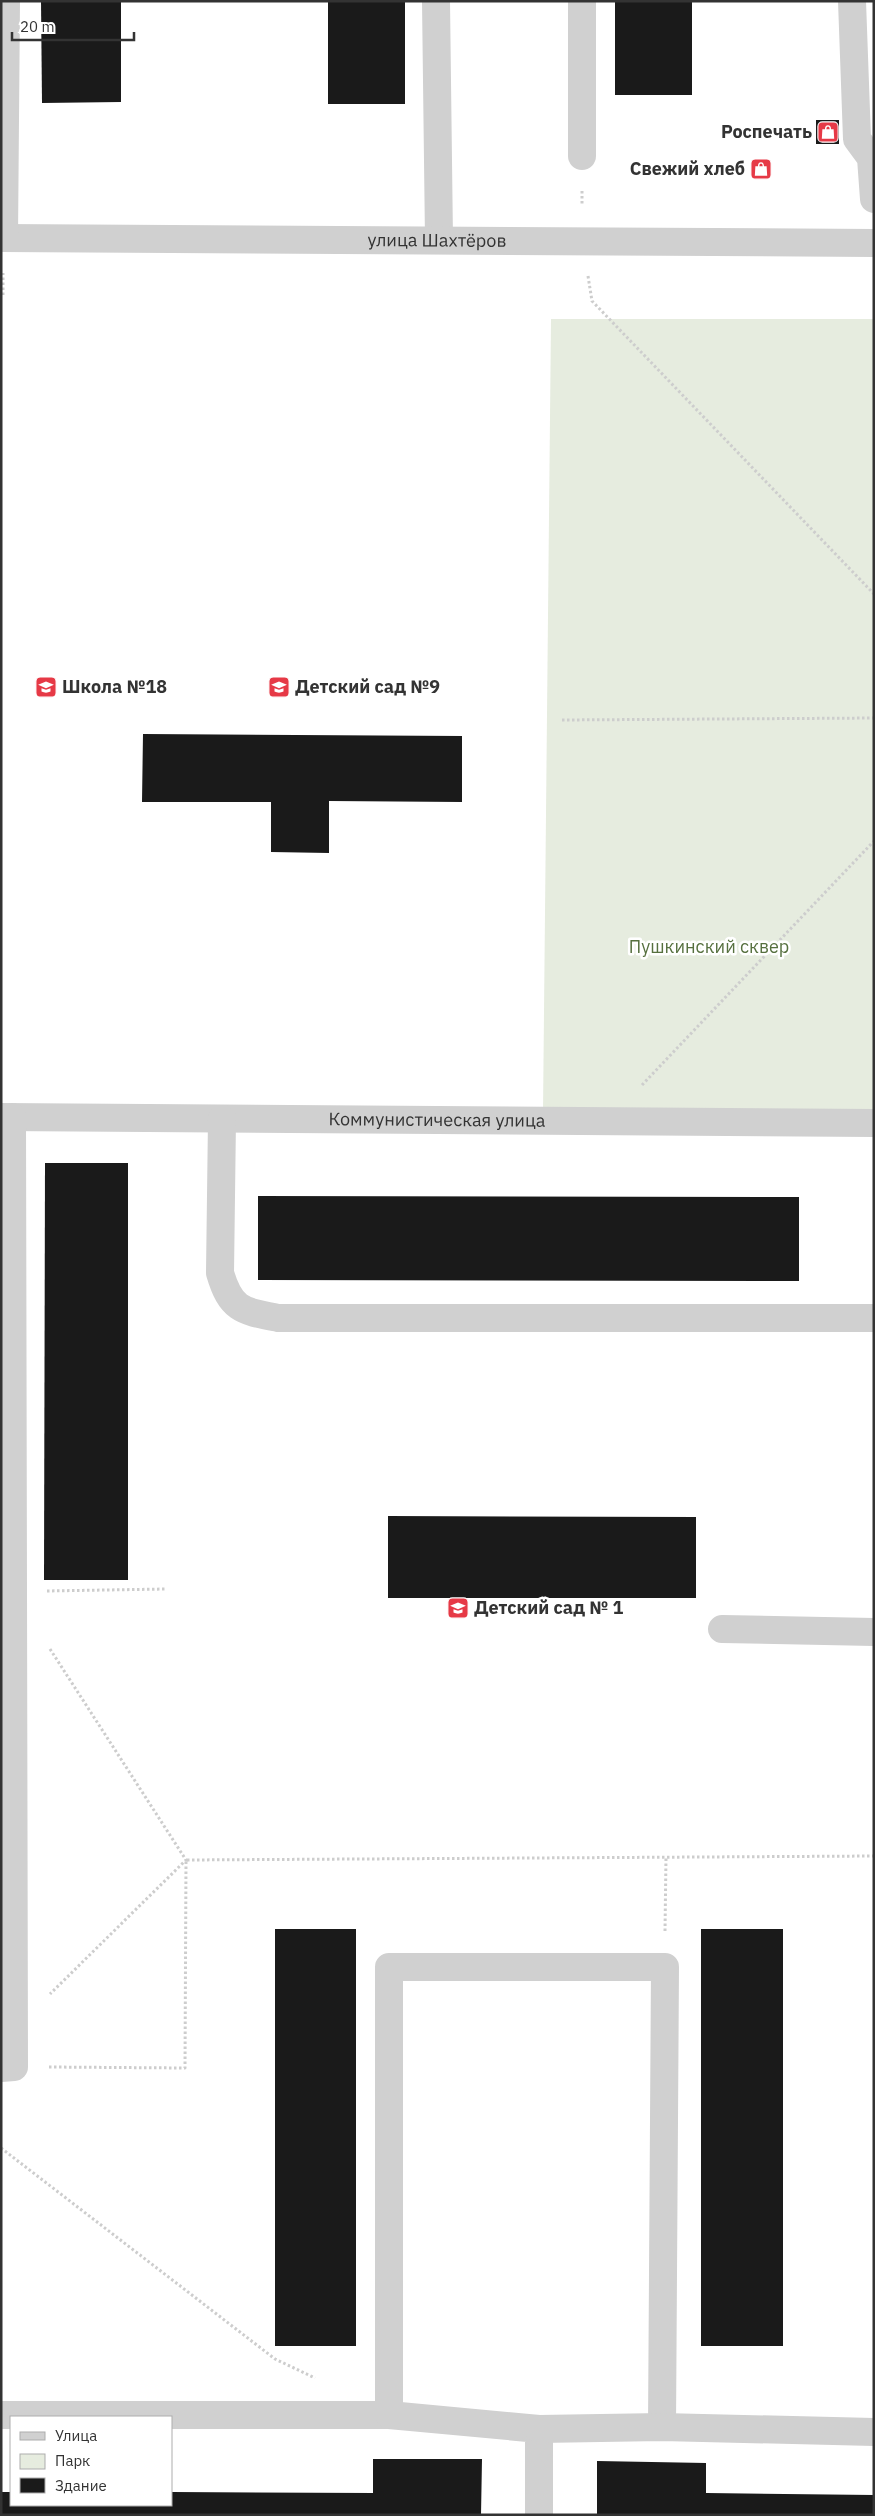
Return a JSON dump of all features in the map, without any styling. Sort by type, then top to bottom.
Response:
[{"type":"street","points":[[2,238],[6,1]]},
{"type":"street","points":[[436,1],[439,240]]},
{"type":"street","points":[[582,1],[582,156]]},
{"type":"street","points":[[852,1],[857,139],[871,158],[874,199]]},
{"type":"street","name":"улица Шахтёров","points":[[2,238],[874,243]]},
{"type":"street","points":[[7,1117],[13,1592],[13,2030],[8,2067]]},
{"type":"street","name":"Коммунистическая улица","points":[[7,1117],[874,1123]]},
{"type":"street","points":[[222,1118],[220,1273],[226,1292],[238,1307],[254,1313],[278,1318],[874,1318]]},
{"type":"street","points":[[722,1629],[874,1632]]},
{"type":"street","points":[[389,2415],[389,1967],[665,1967],[662,2427]]},
{"type":"street","points":[[1,2415],[389,2415],[539,2429],[662,2427],[874,2432]]},
{"type":"street","points":[[539,2429],[539,2515]]},
{"type":"path","points":[[582,156],[582,241],[592,301],[874,594]]},
{"type":"path","points":[[562,720],[874,718]]},
{"type":"path","points":[[602,1121],[640,1087],[874,841]]},
{"type":"path","points":[[13,1592],[165,1590]]},
{"type":"path","points":[[8,2067],[185,2068],[186,1860],[45,1642]]},
{"type":"path","points":[[13,2030],[186,1860],[874,1856]]},
{"type":"path","points":[[665,1967],[666,1857]]},
{"type":"path","points":[[1,2148],[275,2359],[319,2380]]},
{"type":"green space","name":"Пушкинский сквер","points":[[551,319],[874,319],[874,1112],[543,1112]]},
{"type":"building","points":[[41,1],[121,1],[121,102],[42,103]]},
{"type":"building","points":[[328,1],[405,1],[405,104],[328,104]]},
{"type":"building","points":[[615,1],[692,1],[692,95],[615,95]]},
{"type":"building","name":"Роспечать","points":[[816,120],[839,120],[839,144],[816,144]]},
{"type":"building","points":[[143,734],[462,736],[462,802],[329,801],[329,853],[271,852],[271,802],[142,802]]},
{"type":"building","points":[[45,1163],[128,1163],[128,1580],[44,1580]]},
{"type":"building","points":[[258,1196],[799,1197],[799,1281],[258,1280]]},
{"type":"building","points":[[388,1516],[696,1517],[696,1598],[388,1598]]},
{"type":"building","points":[[275,1929],[356,1929],[356,2346],[275,2346]]},
{"type":"building","points":[[701,1929],[783,1929],[783,2346],[701,2346]]},
{"type":"building","points":[[373,2459],[482,2459],[481,2515],[1,2515],[1,2492],[10,2492],[10,2506],[172,2506],[172,2492],[373,2493]]},
{"type":"building","points":[[597,2461],[706,2463],[706,2493],[874,2495],[874,2515],[597,2515]]},
{"type":"place","name":"Роспечать","points":[[828,132]]},
{"type":"place","name":"Свежий хлеб","points":[[761,169]]},
{"type":"place","name":"Школа №18","points":[[46,687]]},
{"type":"place","name":"Детский сад №9","points":[[279,687]]},
{"type":"place","name":"Детский сад № 1","points":[[458,1608]]}]
